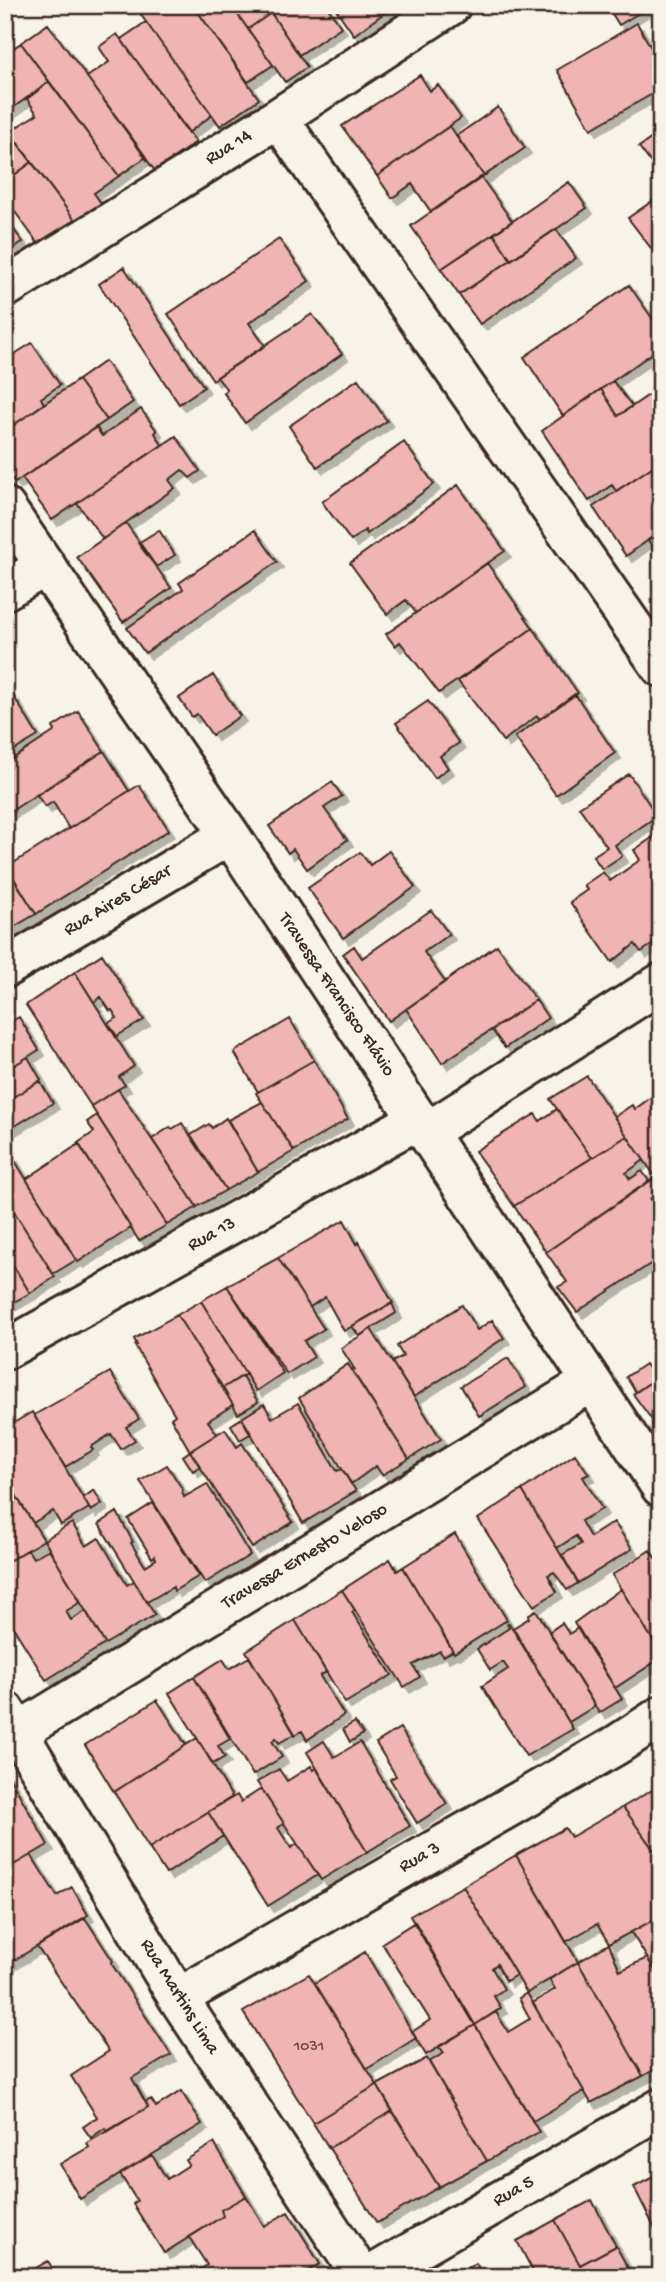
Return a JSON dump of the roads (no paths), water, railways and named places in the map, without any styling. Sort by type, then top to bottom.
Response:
[{"type":"street","name":"Rua 14","points":[[5,288],[278,118],[451,5]]},
{"type":"street","points":[[278,118],[661,667]]},
{"type":"street","name":"Travessa Francisco Flávio","points":[[5,507],[230,835],[661,1488]]},
{"type":"street","points":[[5,590],[46,566]]},
{"type":"street","name":"Rua Aires César","points":[[5,968],[230,835]]},
{"type":"street","name":"Rua 13","points":[[5,1350],[423,1126],[661,983]]},
{"type":"street","name":"Travessa Ernesto Veloso","points":[[12,1722],[591,1382]]},
{"type":"street","name":"Rua 3","points":[[178,1998],[615,1746],[661,1716]]},
{"type":"street","name":"Rua Martins Lima","points":[[12,1722],[178,1998],[362,2277]]},
{"type":"street","name":"Rua 5","points":[[368,2277],[661,2108]]}]
